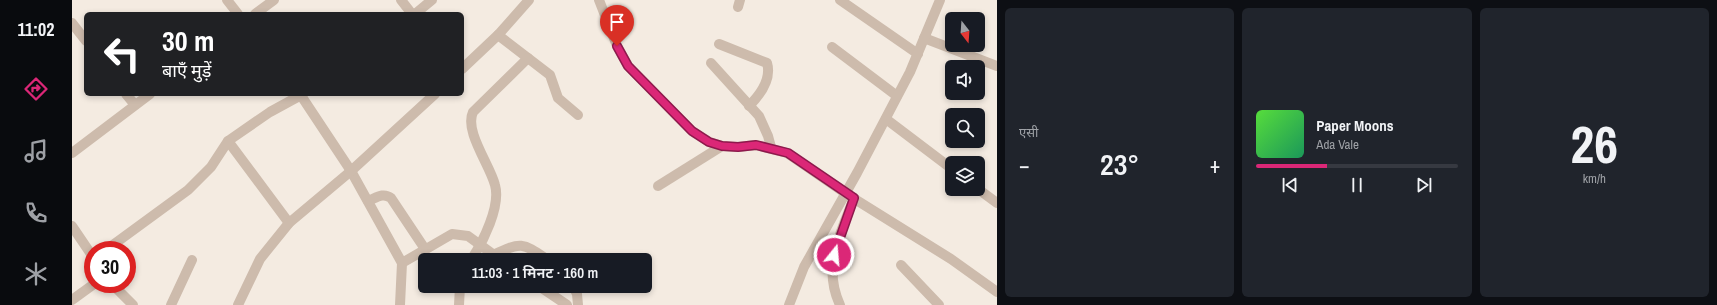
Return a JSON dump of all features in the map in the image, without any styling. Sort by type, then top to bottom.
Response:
[{"type":"street","points":[[227,0],[236,12]]},
{"type":"street","points":[[258,12],[274,0]]},
{"type":"street","points":[[401,0],[411,12]]},
{"type":"street","points":[[416,12],[432,0]]},
{"type":"street","points":[[464,67],[498,35],[529,0]]},
{"type":"street","points":[[599,0],[617,46],[628,66],[692,131],[709,142],[722,146],[738,147],[756,145],[771,147],[788,153],[849,196],[951,259],[997,292]]},
{"type":"street","points":[[840,0],[918,54]]},
{"type":"street","points":[[789,305],[804,267],[849,196],[918,54],[940,0]]},
{"type":"street","points":[[72,23],[84,38]]},
{"type":"street","points":[[498,35],[550,75],[558,98],[578,115]]},
{"type":"street","points":[[924,38],[997,66]]},
{"type":"street","points":[[718,44],[767,64],[769,72],[765,86],[749,106]]},
{"type":"street","points":[[832,47],[897,96]]},
{"type":"street","points":[[476,253],[480,246],[494,209],[496,196],[495,185],[472,130],[470,118],[473,112],[528,58]]},
{"type":"street","points":[[710,63],[759,116],[771,147]]},
{"type":"street","points":[[128,96],[135,105]]},
{"type":"street","points":[[72,152],[147,96]]},
{"type":"street","points":[[118,241],[188,190],[210,167],[228,142],[270,112],[298,96]]},
{"type":"street","points":[[302,96],[351,170],[402,263],[400,305]]},
{"type":"street","points":[[238,305],[260,259],[289,223],[351,170],[433,96]]},
{"type":"street","points":[[886,119],[945,164]]},
{"type":"street","points":[[228,142],[289,223]]},
{"type":"street","points":[[658,186],[722,146]]},
{"type":"street","points":[[985,194],[997,203]]},
{"type":"street","points":[[368,201],[381,195],[387,195],[391,198],[425,249]]},
{"type":"street","points":[[840,305],[834,289],[832,263],[835,246],[849,196]]},
{"type":"street","points":[[72,226],[84,244]]},
{"type":"street","points":[[402,263],[452,234],[468,236],[491,253]]},
{"type":"street","points":[[502,253],[508,248],[517,245],[524,245],[537,253]]},
{"type":"street","points":[[171,305],[192,260]]},
{"type":"street","points":[[901,265],[940,305]]},
{"type":"street","points":[[72,300],[84,291]]},
{"type":"street","points":[[121,293],[133,305]]},
{"type":"street","points":[[459,305],[460,293]]},
{"type":"street","points":[[549,293],[567,305]]},
{"type":"street","points":[[576,293],[578,305]]},
{"type":"route","points":[[617,46],[628,66],[640,79],[692,131],[709,142],[722,146],[738,147],[756,145],[771,147],[788,153],[854,198],[835,246],[834,255]]}]
